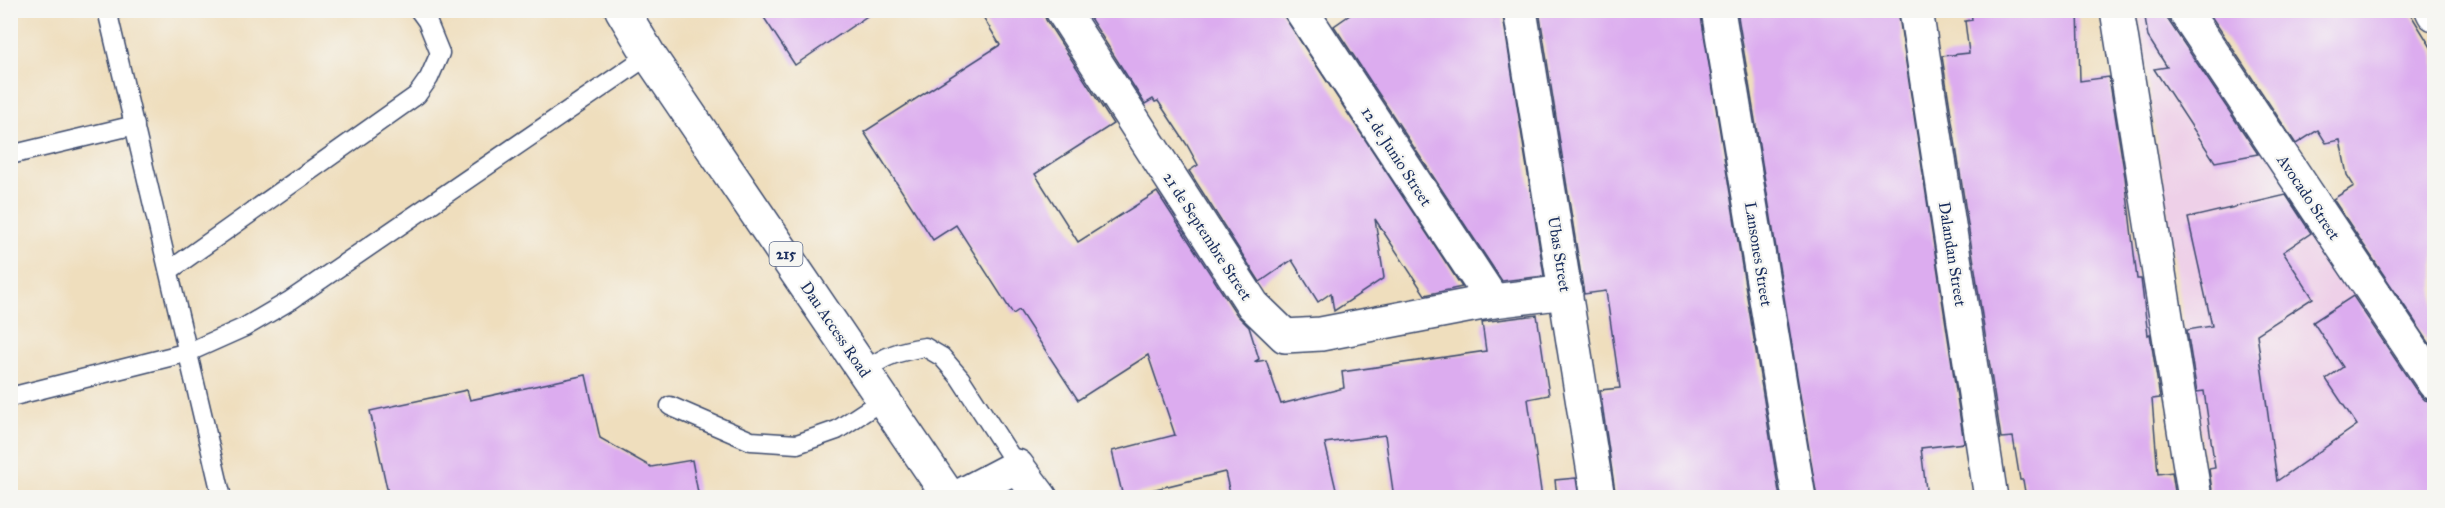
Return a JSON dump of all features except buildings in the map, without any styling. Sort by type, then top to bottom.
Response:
[{"type":"street","name":"Dau Access Road","points":[[622,10],[649,55],[866,371],[950,498]]},
{"type":"street","name":"21 de Septembre Street","points":[[1062,10],[1253,305],[1285,336],[1321,334],[1494,301],[1566,292]]},
{"type":"street","name":"12 de Junio Street","points":[[1301,10],[1494,301]]},
{"type":"street","name":"Ubas Street","points":[[1520,10],[1598,498]]},
{"type":"street","name":"Lansones Street","points":[[1718,10],[1799,498]]},
{"type":"street","name":"Dalandan Street","points":[[1916,10],[1990,498]]},
{"type":"street","points":[[2117,10],[2195,498]]},
{"type":"street","name":"Avocado Street","points":[[2184,10],[2434,383]]},
{"type":"street","points":[[956,498],[1017,466],[1041,498]]},
{"type":"lane","points":[[107,10],[222,498]]},
{"type":"lane","points":[[170,270],[417,96],[429,78],[440,53],[427,21],[419,10]]},
{"type":"lane","points":[[10,397],[189,352],[246,327],[291,300],[649,55]]},
{"type":"lane","points":[[10,155],[135,125]]},
{"type":"lane","points":[[866,371],[878,360],[896,352],[925,347],[942,357],[960,378],[1017,466]]},
{"type":"lane","points":[[670,406],[751,441],[797,444],[837,430],[884,399]]},
{"type":"shaded area","points":[[2138,11],[2181,11],[2434,402],[2434,497],[2210,497]]}]
